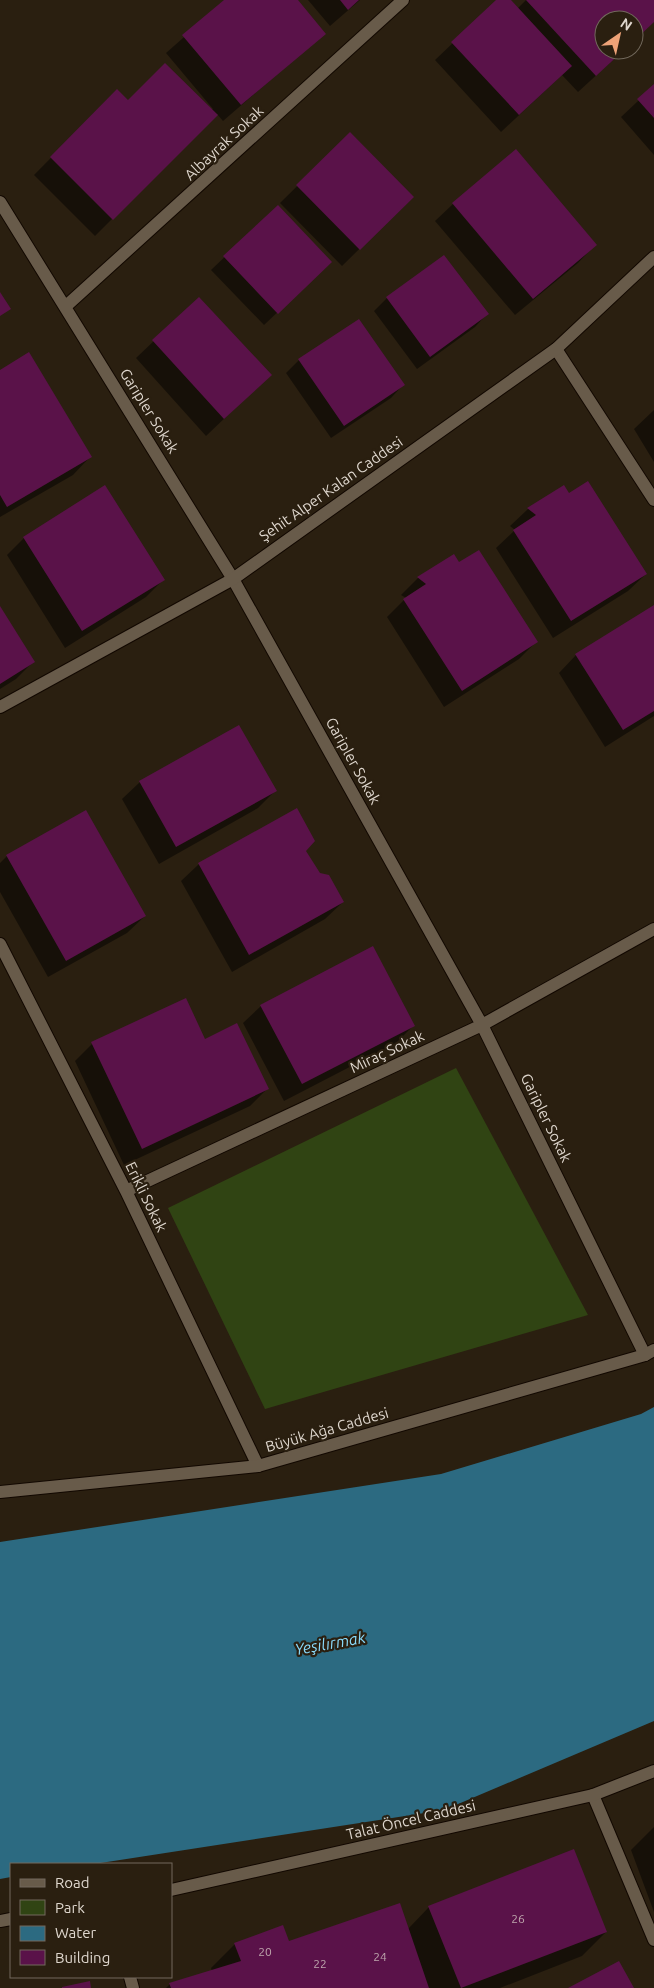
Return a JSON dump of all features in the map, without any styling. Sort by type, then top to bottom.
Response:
[{"type":"street","name":"Albayrak Sokak","points":[[65,307],[403,0]]},
{"type":"street","name":"Garipler Sokak","points":[[0,202],[233,579],[482,1025],[649,1353]]},
{"type":"street","name":"Şehit Alper Kalan Caddesi","points":[[0,707],[233,579],[556,348],[654,257]]},
{"type":"street","points":[[556,348],[654,500]]},
{"type":"street","name":"Miraç Sokak","points":[[126,1191],[482,1025],[654,929]]},
{"type":"street","name":"Erikli Sokak","points":[[0,944],[126,1191],[258,1466]]},
{"type":"street","name":"Büyük Ağa Caddesi","points":[[0,1492],[258,1466],[649,1353]]},
{"type":"street","name":"Talat Öncel Caddesi","points":[[172,1890],[593,1795],[654,1771]]},
{"type":"street","points":[[593,1795],[654,1940]]},
{"type":"green space","points":[[456,1068],[588,1315],[265,1409],[168,1208]]},
{"type":"water","name":"Yeşilırmak","points":[[654,1407],[654,1721],[444,1810],[100,1863],[10,1863],[10,1877],[0,1879],[0,1542],[441,1474],[641,1414]]},
{"type":"building","points":[[224,0],[298,0],[326,34],[241,105],[182,35]]},
{"type":"building","points":[[340,0],[359,0],[348,10]]},
{"type":"building","points":[[496,0],[511,0],[572,66],[519,115],[451,42]]},
{"type":"building","points":[[526,0],[654,0],[654,22],[644,32],[644,10],[594,10],[594,60],[613,60],[596,76]]},
{"type":"building","points":[[165,63],[218,115],[113,220],[50,157],[117,89],[128,100]]},
{"type":"building","points":[[654,84],[654,118],[637,99]]},
{"type":"building","points":[[350,132],[414,197],[360,250],[296,185]]},
{"type":"building","points":[[516,149],[597,245],[533,299],[452,203]]},
{"type":"building","points":[[278,205],[332,262],[278,314],[223,256]]},
{"type":"building","points":[[444,255],[489,314],[430,357],[386,297]]},
{"type":"building","points":[[0,292],[11,309],[0,316]]},
{"type":"building","points":[[199,297],[272,375],[224,419],[152,340]]},
{"type":"building","points":[[359,319],[405,385],[344,426],[298,359]]},
{"type":"building","points":[[29,352],[92,457],[7,507],[0,495],[0,370]]},
{"type":"building","points":[[588,481],[647,574],[571,621],[513,530],[536,515],[527,508],[564,485],[569,493]]},
{"type":"building","points":[[105,485],[165,580],[82,631],[23,537]]},
{"type":"building","points":[[479,550],[538,642],[462,691],[403,599],[426,584],[417,577],[454,554],[459,562]]},
{"type":"building","points":[[654,605],[654,711],[623,730],[575,654]]},
{"type":"building","points":[[0,606],[35,662],[0,684]]},
{"type":"building","points":[[239,725],[277,791],[176,847],[139,781]]},
{"type":"building","points":[[297,808],[315,841],[306,851],[320,873],[329,875],[344,902],[249,955],[198,863]]},
{"type":"building","points":[[86,810],[146,916],[66,961],[6,855]]},
{"type":"building","points":[[373,946],[415,1026],[302,1084],[260,1005]]},
{"type":"building","points":[[186,998],[205,1039],[237,1023],[269,1089],[142,1149],[91,1042]]},
{"type":"building","points":[[574,1849],[607,1932],[461,1988],[428,1906]]},
{"type":"building","points":[[400,1903],[429,1988],[171,1988],[169,1983],[241,1961],[234,1943],[283,1925],[289,1941]]},
{"type":"building","points":[[619,1961],[634,1988],[568,1988]]},
{"type":"building","points":[[90,1981],[91,1988],[62,1988],[62,1987]]}]
